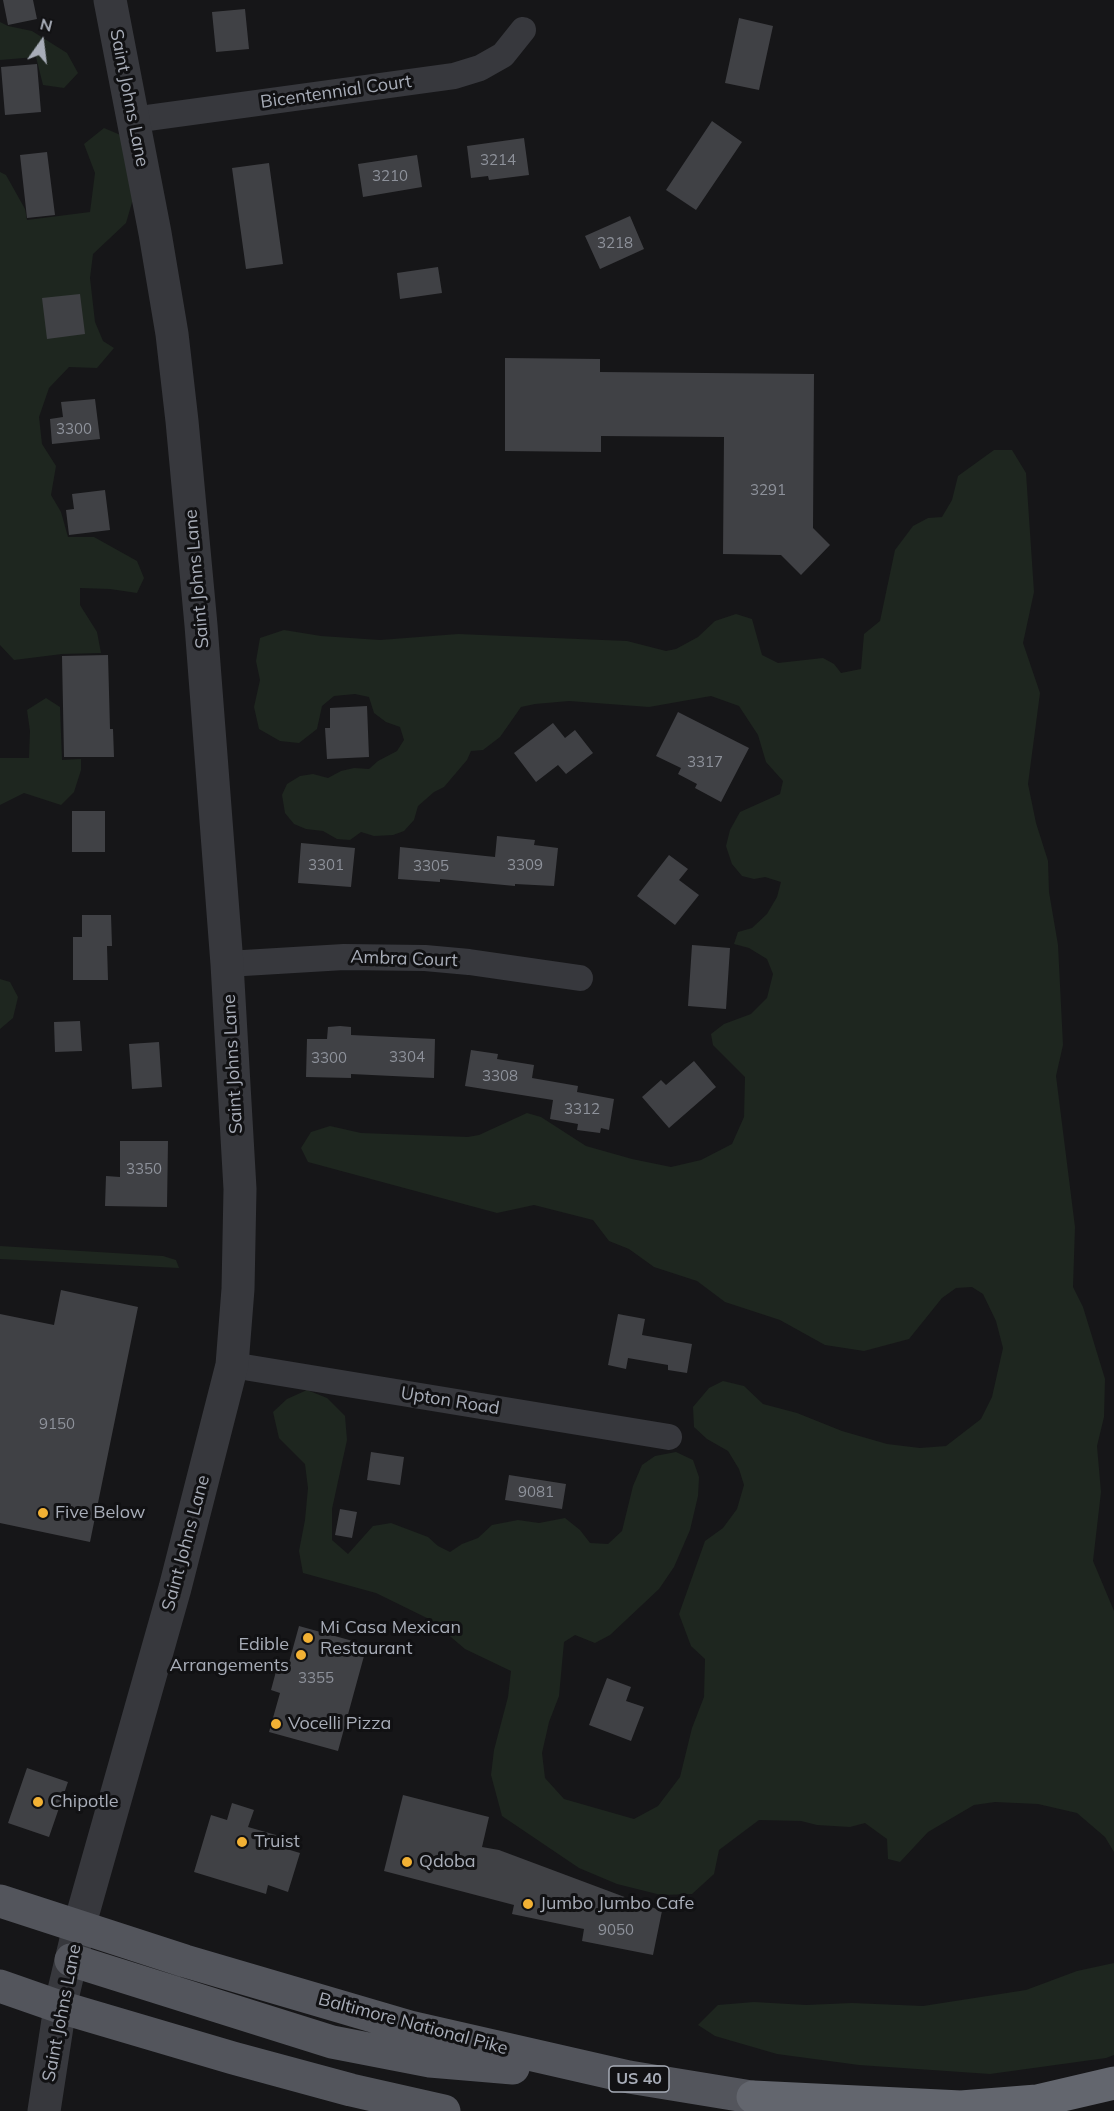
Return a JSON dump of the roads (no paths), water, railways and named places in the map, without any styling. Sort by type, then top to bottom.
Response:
[{"type":"highway","points":[[753,2097],[961,2107],[1036,2102],[1114,2083]]},
{"type":"main road","name":"Baltimore National Pike","points":[[0,1900],[220,1971],[410,2027],[629,2077],[835,2111]]},
{"type":"main road","points":[[71,1960],[332,2042],[430,2061],[629,2077]]},
{"type":"main road","points":[[0,1986],[60,2007],[330,2085],[444,2111]]},
{"type":"street","name":"Saint Johns Lane","points":[[44,2111],[60,2007],[71,1960],[175,1588],[232,1365],[238,1289],[240,1189],[227,964],[201,625],[182,421],[172,334],[110,0]]},
{"type":"street","name":"Bicentennial Court","points":[[133,120],[454,76],[480,68],[503,55],[523,30]]},
{"type":"street","name":"Ambra Court","points":[[227,964],[344,957],[425,958],[580,978]]},
{"type":"street","name":"Upton Road","points":[[232,1365],[669,1437]]},
{"type":"place","name":"Five Below","points":[[43,1513]]},
{"type":"place","name":"Mi Casa Mexican Restaurant","points":[[308,1638]]},
{"type":"place","name":"Edible Arrangements","points":[[301,1655]]},
{"type":"place","name":"Vocelli Pizza","points":[[276,1724]]},
{"type":"place","name":"Chipotle","points":[[38,1802]]},
{"type":"place","name":"Truist","points":[[242,1842]]},
{"type":"place","name":"Qdoba","points":[[407,1862]]},
{"type":"place","name":"Jumbo Jumbo Cafe","points":[[528,1904]]}]
